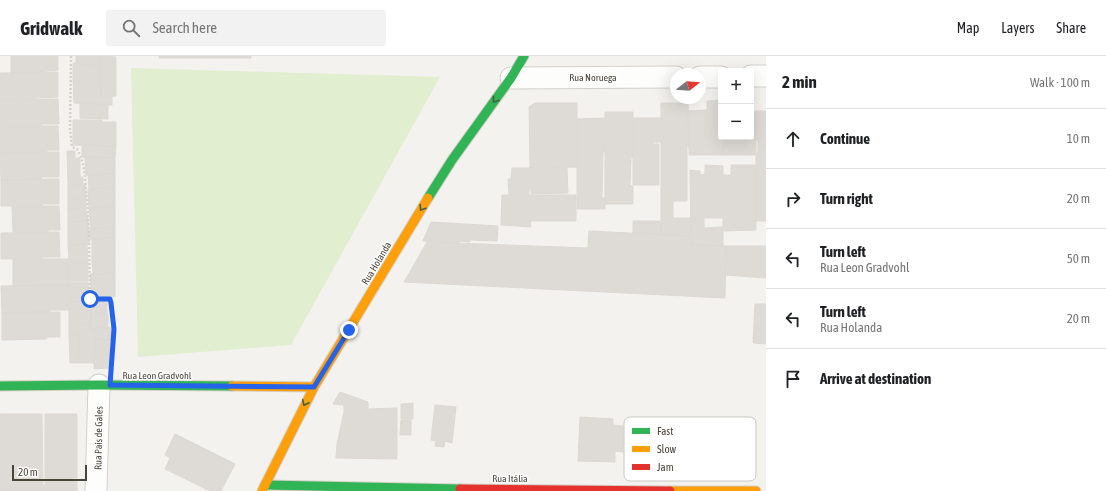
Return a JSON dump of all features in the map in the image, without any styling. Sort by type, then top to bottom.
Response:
[{"type":"street","name":"Rua Holanda","points":[[263,488],[314,387],[395,252],[452,160],[511,78],[524,56]]},
{"type":"street","points":[[754,76],[766,76]]},
{"type":"street","name":"Rua Noruega","points":[[511,78],[670,77]]},
{"type":"street","points":[[706,77],[718,77]]},
{"type":"street","name":"Rua Leon Gradvohl","points":[[0,386],[105,385],[314,387]]},
{"type":"street","name":"Rua País de Gales","points":[[96,491],[105,385]]},
{"type":"street","name":"Rua Itália","points":[[263,488],[756,491]]},
{"type":"path","points":[[71,56],[70,130],[72,147],[77,149],[84,163],[90,244],[90,299],[110,299],[114,329],[105,385]]},
{"type":"green space","points":[[131,68],[440,77],[291,345],[138,357]]},
{"type":"building","points":[[11,56],[58,56],[58,70],[46,72],[11,73]]},
{"type":"building","points":[[76,56],[99,56],[100,66],[82,65],[82,63],[76,63]]},
{"type":"building","points":[[99,56],[116,57],[116,96],[101,97]]},
{"type":"building","points":[[159,56],[251,56],[251,58],[159,58]]},
{"type":"building","points":[[73,63],[100,66],[100,77],[73,77]]},
{"type":"building","points":[[58,72],[58,97],[0,100],[0,73]]},
{"type":"building","points":[[73,77],[100,77],[101,97],[112,97],[112,105],[74,103]]},
{"type":"building","points":[[58,99],[59,124],[41,124],[41,126],[0,126],[0,100]]},
{"type":"building","points":[[718,100],[718,140],[723,140],[723,155],[689,155],[688,111],[707,110],[707,101]]},
{"type":"building","points":[[80,103],[108,104],[108,119],[80,118]]},
{"type":"building","points":[[535,103],[577,103],[577,167],[530,168],[529,107]]},
{"type":"building","points":[[661,103],[688,104],[689,145],[687,146],[687,201],[673,201],[673,218],[690,218],[691,236],[661,234]]},
{"type":"building","points":[[755,111],[766,111],[766,165],[756,165],[758,140],[756,140]]},
{"type":"building","points":[[605,112],[633,112],[633,157],[631,158],[630,185],[633,186],[633,204],[605,204]]},
{"type":"building","points":[[754,113],[756,113],[756,155],[723,155],[723,140],[754,140]]},
{"type":"building","points":[[605,118],[605,152],[603,152],[602,198],[605,198],[605,209],[577,209],[577,119]]},
{"type":"building","points":[[633,118],[661,118],[661,142],[653,142],[653,144],[659,144],[659,185],[633,185]]},
{"type":"building","points":[[73,120],[102,120],[102,122],[116,122],[116,146],[73,145]]},
{"type":"building","points":[[0,126],[58,126],[59,150],[47,150],[47,152],[0,153]]},
{"type":"building","points":[[82,145],[116,146],[115,158],[82,157]]},
{"type":"building","points":[[67,151],[75,151],[75,158],[80,158],[80,177],[83,177],[83,185],[68,185]]},
{"type":"building","points":[[59,152],[59,177],[1,180],[0,153]]},
{"type":"building","points":[[85,157],[115,158],[115,174],[86,175]]},
{"type":"building","points":[[705,165],[723,166],[723,218],[704,218],[704,228],[723,227],[723,246],[691,245],[690,170],[700,171],[700,175],[705,174]]},
{"type":"building","points":[[731,165],[756,165],[756,230],[723,231],[723,175],[731,175]]},
{"type":"building","points":[[756,165],[766,165],[766,221],[756,221]]},
{"type":"building","points":[[512,168],[567,168],[568,193],[531,194],[531,189],[529,189],[529,195],[509,195],[508,179],[511,179]]},
{"type":"building","points":[[115,174],[115,187],[89,189],[88,175]]},
{"type":"building","points":[[59,179],[59,204],[42,204],[42,206],[1,206],[1,180]]},
{"type":"building","points":[[68,185],[85,185],[86,199],[68,199]]},
{"type":"building","points":[[115,187],[115,206],[89,208],[88,189]]},
{"type":"building","points":[[502,195],[576,195],[576,221],[530,221],[531,227],[501,225]]},
{"type":"building","points":[[68,199],[85,199],[86,209],[68,209]]},
{"type":"building","points":[[12,206],[59,206],[60,230],[48,230],[48,233],[13,232]]},
{"type":"building","points":[[115,206],[115,227],[91,229],[89,208]]},
{"type":"building","points":[[68,209],[86,210],[88,221],[68,222]]},
{"type":"building","points":[[88,221],[89,244],[68,245],[68,222]]},
{"type":"building","points":[[633,221],[660,221],[661,234],[633,233]]},
{"type":"building","points":[[431,222],[498,226],[497,241],[470,240],[470,242],[459,241],[459,243],[423,241]]},
{"type":"building","points":[[115,227],[115,238],[90,239],[90,229]]},
{"type":"building","points":[[589,231],[690,236],[691,245],[726,246],[725,298],[404,282],[427,242],[588,248]]},
{"type":"building","points":[[59,232],[60,257],[42,257],[42,259],[1,259],[1,233]]},
{"type":"building","points":[[115,238],[115,261],[92,261],[92,239]]},
{"type":"building","points":[[87,244],[88,262],[69,262],[68,245]]},
{"type":"building","points":[[726,246],[766,246],[766,278],[725,275]]},
{"type":"building","points":[[13,259],[68,259],[69,285],[13,286]]},
{"type":"building","points":[[92,261],[115,261],[115,273],[93,274]]},
{"type":"building","points":[[69,262],[88,262],[88,281],[69,281]]},
{"type":"building","points":[[115,273],[115,297],[92,297],[90,274]]},
{"type":"building","points":[[69,282],[88,282],[89,301],[69,302]]},
{"type":"building","points":[[69,285],[69,310],[2,313],[1,286]]},
{"type":"building","points":[[107,300],[107,314],[91,314],[91,324],[69,325],[69,302]]},
{"type":"building","points":[[755,304],[766,304],[766,344],[753,343]]},
{"type":"building","points":[[60,312],[60,337],[47,337],[47,339],[2,340],[2,313]]},
{"type":"building","points":[[91,314],[108,314],[108,328],[95,327],[95,329],[90,329]]},
{"type":"building","points":[[91,324],[90,329],[95,329],[94,363],[79,363],[80,325]]},
{"type":"building","points":[[69,325],[80,325],[80,335],[69,335]]},
{"type":"building","points":[[95,327],[111,328],[111,340],[95,339]]},
{"type":"building","points":[[79,334],[79,363],[70,363],[69,335]]},
{"type":"building","points":[[95,339],[110,340],[109,368],[94,369]]},
{"type":"building","points":[[340,392],[368,402],[368,409],[397,408],[397,459],[336,458],[344,405],[333,404]]},
{"type":"building","points":[[413,403],[413,419],[401,419],[401,404]]},
{"type":"building","points":[[435,405],[456,407],[452,443],[445,441],[444,447],[435,446],[436,441],[431,440]]},
{"type":"building","points":[[0,414],[42,414],[43,491],[0,491]]},
{"type":"building","points":[[45,414],[77,414],[77,478],[72,478],[72,480],[77,481],[77,491],[43,491],[43,486],[45,486]]},
{"type":"building","points":[[580,417],[613,419],[613,425],[623,426],[623,452],[615,451],[615,462],[578,461]]},
{"type":"building","points":[[401,420],[411,420],[411,435],[400,435]]},
{"type":"building","points":[[175,434],[235,464],[221,491],[210,491],[165,469],[170,458],[165,455]]},
{"type":"traffic: fast","points":[[428,198],[452,160],[511,78],[524,56]]},
{"type":"traffic: fast","points":[[0,386],[232,386]]},
{"type":"traffic: fast","points":[[265,485],[460,489]]},
{"type":"traffic: slow","points":[[262,491],[314,387],[428,198]]},
{"type":"traffic: slow","points":[[232,386],[314,387]]},
{"type":"traffic: slow","points":[[670,491],[756,491]]},
{"type":"traffic: jam","points":[[460,489],[670,491]]},
{"type":"route","points":[[90,299],[110,299],[111,303],[114,329],[110,385],[314,387],[349,330]]}]
